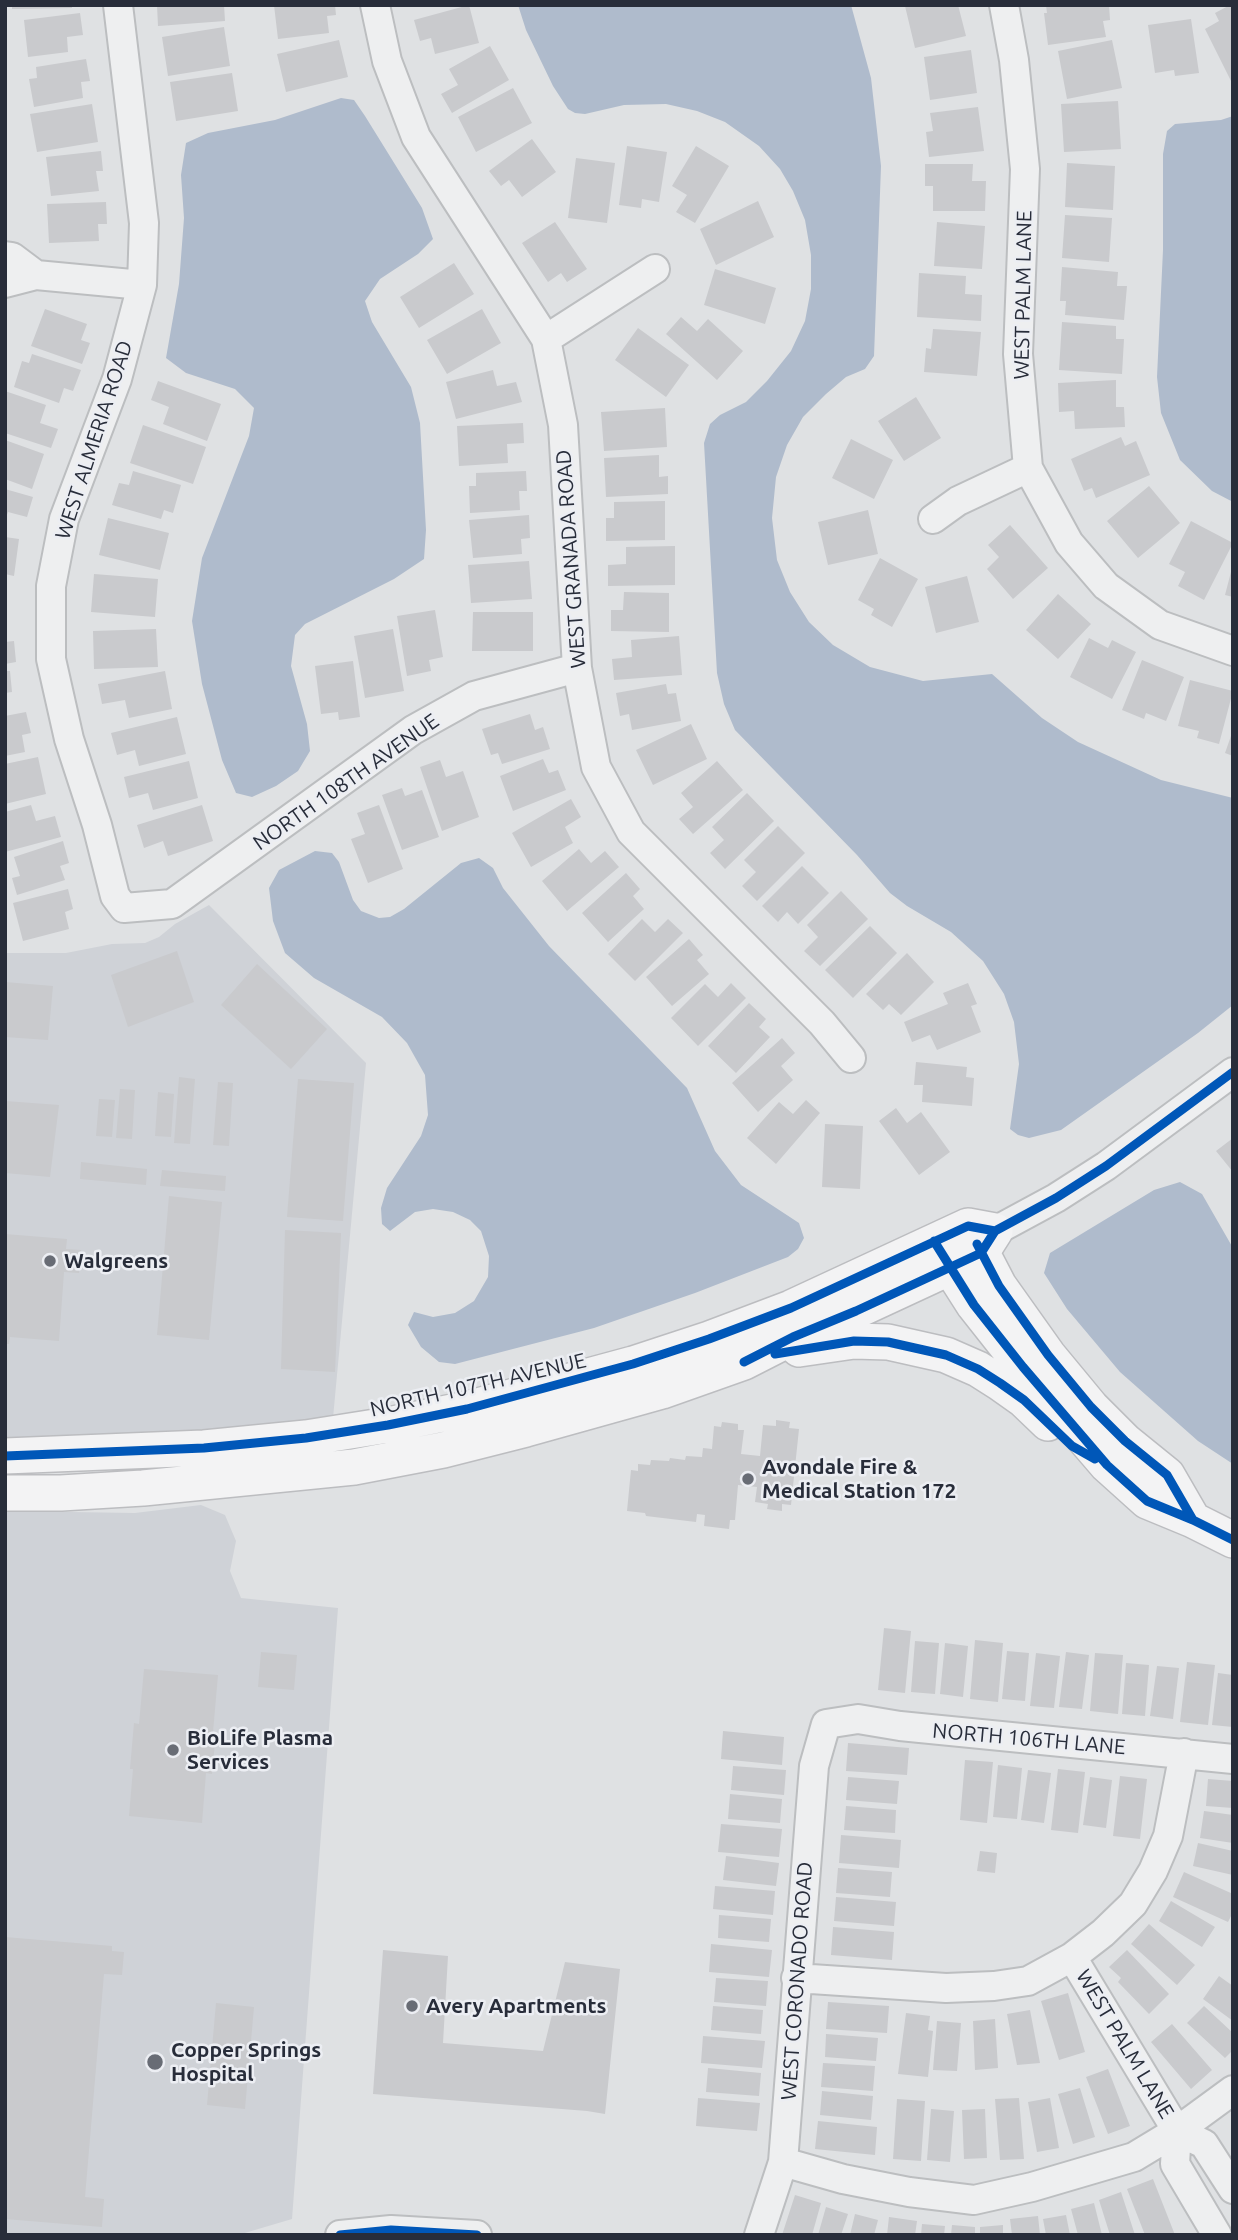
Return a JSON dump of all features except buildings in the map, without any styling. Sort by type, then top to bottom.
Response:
[{"type":"main road","name":"NORTH 107TH AVENUE","points":[[5,1456],[204,1448],[306,1438],[467,1409],[648,1360],[963,1244]]},
{"type":"main road","points":[[744,1362],[793,1337],[856,1311],[963,1244]]},
{"type":"main road","points":[[963,1244],[974,1305],[1107,1465],[1147,1501],[1233,1540]]},
{"type":"main road","points":[[963,1244],[999,1286],[1048,1355],[1091,1407],[1125,1441],[1167,1475],[1193,1520]]},
{"type":"main road","points":[[5,1493],[143,1488],[354,1467],[467,1444],[658,1393],[744,1362],[785,1352],[854,1341],[887,1342],[946,1355],[978,1369],[1024,1401],[1072,1447],[1107,1465]]},
{"type":"main road","points":[[648,1360],[658,1393]]},
{"type":"street","name":"WEST ALMERIA ROAD","points":[[118,5],[144,223],[142,285],[117,379],[93,449],[64,519],[51,586],[51,659],[69,739],[97,825],[115,896],[124,908]]},
{"type":"street","name":"WEST GRANADA ROAD","points":[[375,5],[387,61],[416,137],[546,339],[563,425],[577,668],[596,768],[631,832],[822,1023],[851,1058]]},
{"type":"street","name":"WEST PALM LANE","points":[[1004,5],[1014,60],[1025,169],[1018,354],[1028,468],[1069,543],[1106,586],[1160,625],[1233,651]]},
{"type":"street","points":[[5,256],[12,257],[36,275]]},
{"type":"street","points":[[546,339],[655,269]]},
{"type":"street","points":[[5,283],[36,275],[142,285]]},
{"type":"street","points":[[933,519],[958,501],[1028,468]]},
{"type":"street","name":"NORTH 108TH AVENUE","points":[[124,908],[172,904],[413,730],[474,696],[577,668]]},
{"type":"street","points":[[963,1244],[1056,1198],[1106,1166],[1233,1072]]},
{"type":"street","name":"NORTH 106TH LANE","points":[[826,1724],[858,1719],[900,1726],[1233,1759]]},
{"type":"street","name":"WEST CORONADO ROAD","points":[[759,2235],[783,2162],[814,1766],[826,1724]]},
{"type":"street","points":[[796,1978],[946,1989],[994,1986],[1028,1981],[1072,1957],[1103,1934],[1133,1904],[1153,1871],[1168,1836],[1184,1753]]},
{"type":"street","name":"WEST PALM LANE","points":[[1072,1957],[1177,2131],[1204,2144],[1232,2187]]},
{"type":"street","points":[[783,2162],[843,2179],[909,2192],[974,2200],[1134,2158],[1233,2090]]},
{"type":"street","name":"WEST PALM LANE","points":[[1177,2131],[1175,2164],[1217,2235]]},
{"type":"street","points":[[1200,2206],[1232,2187]]},
{"type":"street","points":[[340,2235],[391,2230],[477,2235]]},
{"type":"shaded area","points":[[209,905],[366,1063],[333,1418],[213,1433],[32,1440],[5,1438],[5,953],[66,953],[112,944],[145,943]]},
{"type":"shaded area","points":[[201,1505],[225,1515],[236,1541],[230,1571],[241,1598],[338,1608],[292,2219],[238,2235],[5,2235],[5,1511],[135,1513]]},
{"type":"water","points":[[518,5],[851,5],[871,78],[881,166],[874,356],[865,369],[846,377],[803,417],[787,445],[776,477],[772,518],[777,560],[790,592],[809,622],[833,645],[870,667],[923,681],[992,674],[1042,718],[1078,742],[1161,780],[1233,798],[1233,1005],[1061,1130],[1029,1138],[1010,1129],[1019,1064],[1014,1022],[1004,994],[983,961],[951,932],[890,893],[857,855],[735,730],[724,704],[717,673],[704,443],[710,424],[720,415],[746,402],[767,381],[791,351],[805,321],[811,289],[811,255],[805,220],[793,191],[780,169],[759,146],[725,122],[697,111],[666,104],[624,105],[585,114],[568,109],[553,86],[526,30]]},
{"type":"water","points":[[341,98],[354,100],[365,116],[422,208],[433,239],[418,254],[380,279],[365,301],[372,322],[411,387],[420,423],[426,530],[424,559],[394,579],[305,624],[295,635],[291,666],[307,724],[310,751],[298,771],[276,786],[252,797],[236,793],[222,760],[202,684],[192,621],[202,558],[249,436],[254,408],[235,389],[186,373],[166,358],[179,284],[184,218],[181,175],[186,143],[208,133],[275,120]]},
{"type":"water","points":[[1233,116],[1233,502],[1212,491],[1180,460],[1161,413],[1157,377],[1163,250],[1163,154],[1167,131],[1175,124],[1221,120]]},
{"type":"water","points":[[315,851],[332,853],[339,862],[353,900],[361,911],[379,918],[390,917],[404,909],[461,863],[479,858],[493,868],[503,888],[549,946],[687,1088],[715,1151],[741,1185],[799,1223],[804,1238],[798,1249],[788,1257],[594,1328],[455,1364],[439,1362],[421,1347],[408,1325],[414,1312],[433,1317],[455,1313],[474,1301],[488,1277],[489,1256],[481,1231],[470,1220],[453,1212],[433,1209],[415,1212],[390,1231],[382,1224],[381,1208],[387,1188],[421,1136],[428,1115],[425,1075],[407,1043],[382,1017],[314,978],[285,953],[273,921],[269,888],[279,870]]},
{"type":"water","points":[[1180,1182],[1202,1194],[1233,1248],[1233,1464],[1198,1441],[1120,1372],[1067,1309],[1044,1273],[1050,1253],[1154,1190]]},
{"type":"cycle path","points":[[744,1362],[793,1337],[981,1253],[995,1231],[1056,1198],[1106,1166],[1233,1072]]},
{"type":"cycle path","points":[[5,1456],[204,1448],[306,1438],[467,1409],[633,1364],[709,1339],[791,1308],[968,1226],[995,1231]]},
{"type":"cycle path","points":[[934,1241],[974,1305],[1107,1465],[1147,1501],[1233,1540]]},
{"type":"cycle path","points":[[977,1244],[999,1286],[1048,1355],[1091,1407],[1125,1441],[1167,1475],[1193,1520]]},
{"type":"cycle path","points":[[775,1354],[854,1341],[888,1342],[946,1355],[978,1369],[1000,1383],[1024,1400],[1072,1446],[1095,1459]]},
{"type":"cycle path","points":[[340,2235],[391,2230],[477,2235]]},
{"type":"place","name":"Walgreens","points":[[50,1261]]},
{"type":"place","name":"Avondale Fire & Medical Station 172","points":[[748,1479]]},
{"type":"place","name":"BioLife Plasma Services","points":[[173,1750]]},
{"type":"place","name":"Avery Apartments","points":[[412,2006]]},
{"type":"place","name":"Copper Springs Hospital","points":[[155,2062]]}]
